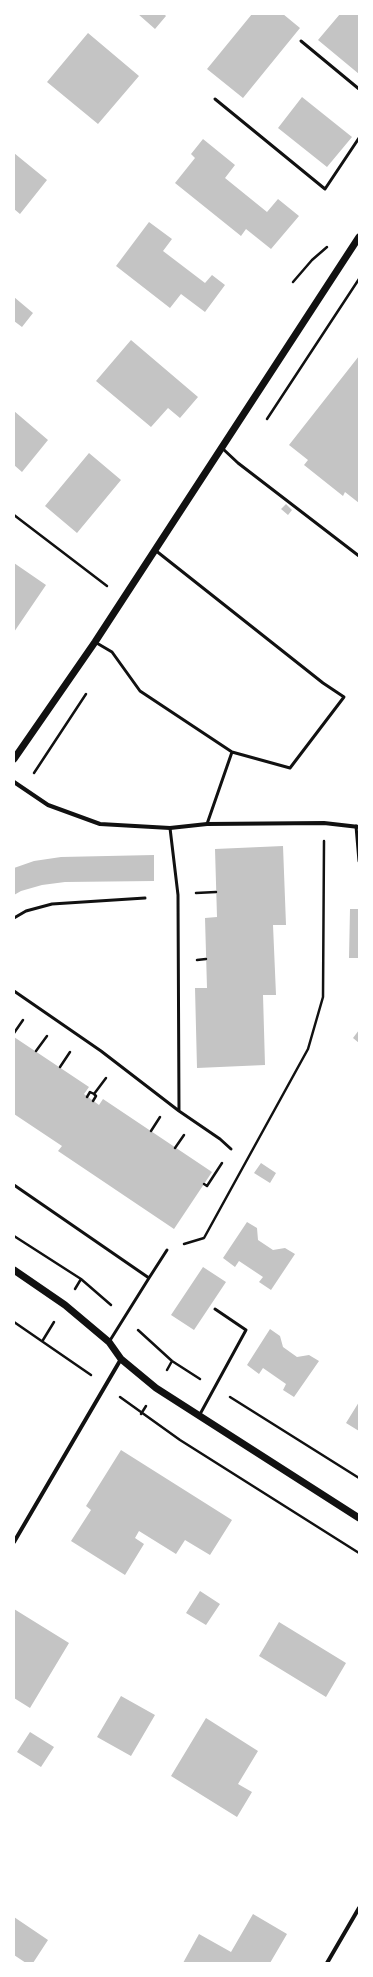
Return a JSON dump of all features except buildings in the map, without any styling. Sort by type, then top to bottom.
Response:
[{"type":"street","points":[[14,759],[95,642],[359,236]]},
{"type":"street","points":[[14,782],[48,805],[100,824],[170,828],[207,824],[324,823],[358,826]]},
{"type":"street","points":[[14,1270],[65,1305],[109,1342],[121,1359],[156,1388],[359,1518]]},
{"type":"street","points":[[14,1542],[104,1385],[121,1359]]},
{"type":"street","points":[[327,1963],[359,1909]]},
{"type":"lane","points":[[301,41],[359,89]]},
{"type":"lane","points":[[215,99],[325,189],[359,138]]},
{"type":"lane","points":[[221,448],[238,463],[359,556]]},
{"type":"lane","points":[[95,642],[112,652],[140,691],[232,752],[290,768],[344,697],[323,683],[155,550]]},
{"type":"lane","points":[[207,824],[232,752]]},
{"type":"lane","points":[[358,826],[359,861]]},
{"type":"lane","points":[[170,828],[178,895],[179,1111]]},
{"type":"lane","points":[[14,918],[26,911],[52,904],[145,898]]},
{"type":"lane","points":[[14,991],[117,1063],[179,1111],[220,1139],[231,1150]]},
{"type":"lane","points":[[14,1185],[149,1278]]},
{"type":"lane","points":[[109,1342],[166,1250]]},
{"type":"lane","points":[[199,1416],[246,1330],[215,1309]]},
{"type":"path","points":[[293,282],[312,260],[327,247]]},
{"type":"path","points":[[14,515],[124,598]]},
{"type":"path","points":[[166,1250],[204,1238],[308,1049],[323,997],[324,823]]},
{"type":"path","points":[[93,1101],[96,1096],[94,1094],[117,1063]]},
{"type":"path","points":[[87,1097],[90,1092],[94,1094]]},
{"type":"path","points":[[204,1184],[207,1186],[231,1150]]},
{"type":"path","points":[[14,1236],[81,1279],[172,1361],[359,1478]]},
{"type":"path","points":[[14,1322],[43,1340],[141,1414],[359,1554]]}]
